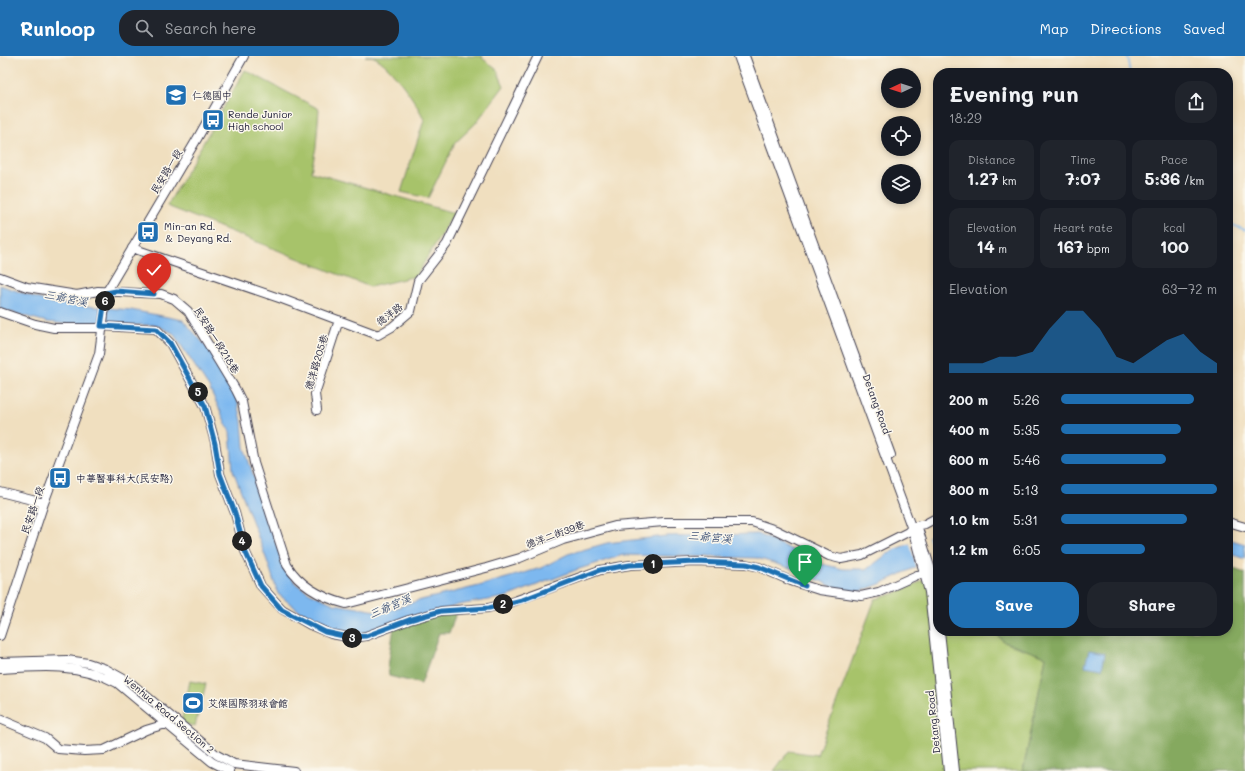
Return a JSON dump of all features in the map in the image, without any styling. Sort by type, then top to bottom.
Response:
[{"type":"street","name":"民安路一段","points":[[0,636],[44,503],[99,354],[101,326],[106,294],[244,56]]},
{"type":"street","name":"德洋路","points":[[132,248],[282,299],[378,335],[392,327],[411,311],[418,281],[447,244],[538,56]]},
{"type":"street","name":"Detang Road","points":[[738,56],[915,529]]},
{"type":"street","name":"Detang Road","points":[[745,56],[915,529],[933,590]]},
{"type":"street","name":"民安路一段218巷","points":[[0,277],[27,287],[77,295],[98,291],[106,294],[116,291],[161,294],[174,299],[188,311],[242,402],[254,463]]},
{"type":"street","points":[[0,312],[35,324],[54,328],[101,326],[156,329],[170,343],[207,412],[220,474],[235,513],[245,551],[261,586],[282,610],[311,626],[331,634],[360,637],[378,633],[415,618],[441,611],[488,608],[509,603],[600,570],[630,565],[696,562],[753,565],[791,581],[819,590],[861,596],[879,592],[928,570]]},
{"type":"street","name":"德洋路205巷","points":[[317,410],[316,394],[339,320]]},
{"type":"street","name":"德洋二街39巷","points":[[254,463],[283,554],[290,569],[296,578],[308,587],[346,604],[486,568],[520,558],[563,540],[615,526],[664,522],[752,522],[776,530],[829,556],[842,559],[854,558],[933,520]]},
{"type":"street","points":[[0,492],[44,503]]},
{"type":"street","points":[[1233,523],[1245,527]]},
{"type":"street","name":"Detang Road","points":[[928,570],[933,630]]},
{"type":"street","name":"Detang Road","points":[[934,636],[948,771]]},
{"type":"street","name":"Detang Road","points":[[941,636],[955,771]]},
{"type":"street","name":"Wenhua Road Section 2","points":[[0,662],[67,660],[88,663],[106,669],[131,683],[212,762],[230,771]]},
{"type":"street","name":"Wenhua Road Section 2","points":[[0,669],[65,667],[91,671],[117,683],[217,755],[234,764],[294,771]]},
{"type":"street","points":[[0,719],[45,738],[58,749],[84,751],[104,750],[169,721]]},
{"type":"green space","points":[[371,56],[483,56],[482,58],[497,70],[504,86],[475,124],[455,143],[428,198],[401,192],[424,120],[403,85],[387,67]]},
{"type":"green space","points":[[245,70],[319,109],[316,147],[311,172],[454,213],[416,276],[370,287],[167,206]]},
{"type":"green space","points":[[1233,569],[1245,573],[1245,771],[1023,771],[1046,657],[1004,642],[999,636],[1233,636]]},
{"type":"green space","points":[[933,576],[933,636],[999,636],[1004,642],[1046,657],[1023,771],[774,771],[789,751],[817,755],[875,599],[893,594]]},
{"type":"green space","points":[[457,610],[449,633],[439,633],[421,684],[389,676],[388,667],[394,627]]},
{"type":"green space","name":"艾傑國際羽球會館","points":[[190,681],[206,684],[195,726],[181,723]]},
{"type":"water","name":"三爺宮溪","points":[[0,285],[51,303],[131,310],[183,320],[211,352],[237,399],[242,421],[244,447],[283,564],[296,584],[310,593],[334,604],[383,612],[417,601],[479,586],[541,568],[568,554],[607,543],[666,536],[758,534],[822,564],[843,569],[867,569],[893,550],[933,535],[933,555],[916,567],[880,584],[852,594],[843,592],[800,571],[757,558],[623,555],[576,570],[506,597],[458,605],[371,632],[347,635],[307,617],[278,594],[233,470],[230,432],[210,389],[173,333],[156,325],[79,325],[47,322],[0,309]]},
{"type":"water","points":[[1233,540],[1245,544],[1245,559],[1233,555]]},
{"type":"water","points":[[1089,650],[1105,653],[1102,669],[1085,666]]},
{"type":"pier","points":[[928,535],[933,558],[917,569],[909,541]]},
{"type":"waterway","points":[[1127,56],[1129,68]]},
{"type":"waterway","points":[[1233,225],[1245,230]]},
{"type":"place","name":"仁德國中","points":[[176,95]]},
{"type":"place","name":"Rende Junior High school","points":[[213,120]]},
{"type":"place","name":"Min-an Rd. ＆ Deyang Rd.","points":[[148,232]]},
{"type":"place","name":"中華醫事科大(民安路)","points":[[60,478]]},
{"type":"place","name":"艾傑國際羽球會館","points":[[193,703]]},
{"type":"route","points":[[154,294],[123,293],[116,291],[106,293],[101,326],[137,329],[152,328],[163,334],[170,343],[205,406],[211,423],[218,468],[237,519],[245,551],[261,586],[282,610],[320,630],[331,634],[354,638],[366,636],[378,633],[409,620],[441,611],[450,609],[489,608],[522,600],[600,570],[630,565],[696,562],[746,564],[759,567],[805,586]]}]
